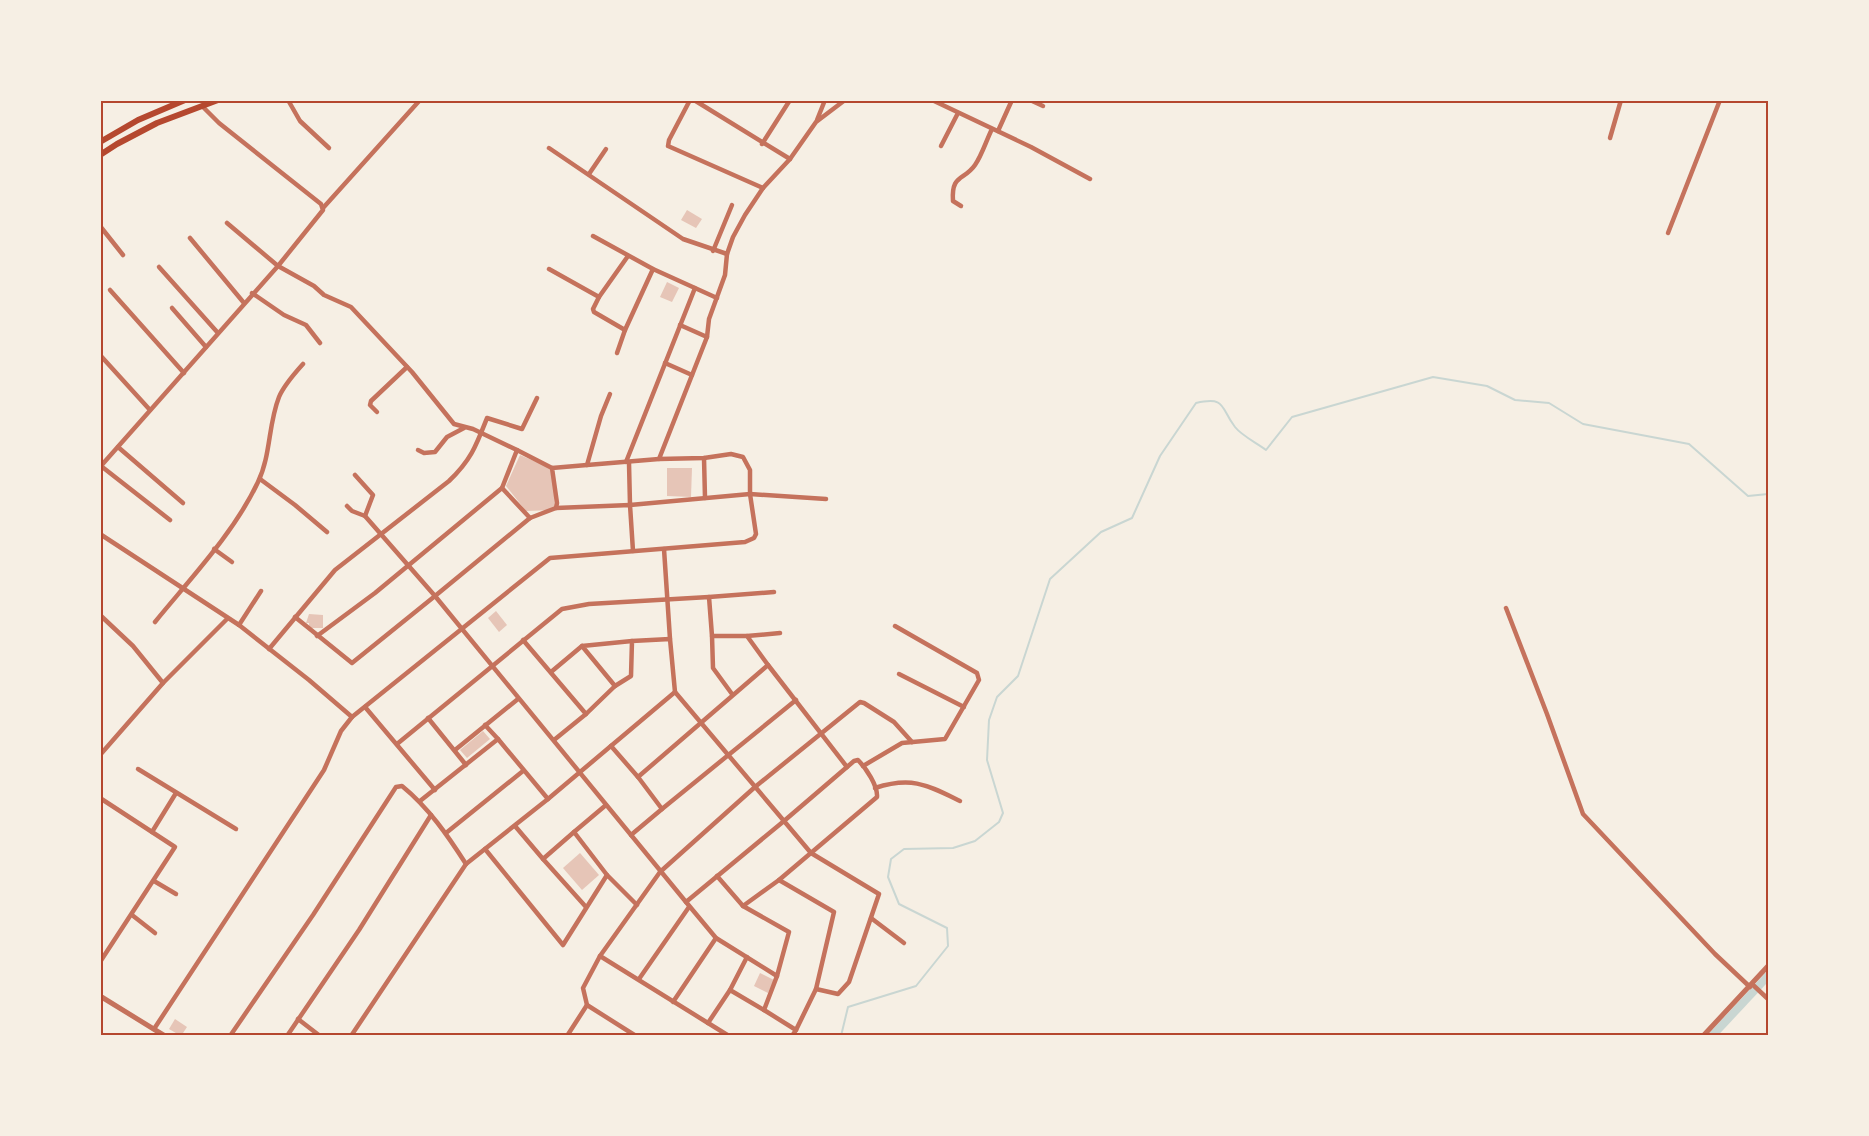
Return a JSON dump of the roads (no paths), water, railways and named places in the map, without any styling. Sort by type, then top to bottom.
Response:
[{"type":"main road","points":[[100,142],[138,120],[185,100]]},
{"type":"main road","points":[[100,155],[157,123],[218,100]]},
{"type":"street","points":[[288,100],[300,121],[329,148]]},
{"type":"street","points":[[170,520],[101,466],[184,374],[252,293],[278,266],[324,208],[420,100]]},
{"type":"street","points":[[763,188],[668,146],[669,140],[692,100],[790,159]]},
{"type":"street","points":[[762,144],[790,100]]},
{"type":"street","points":[[659,459],[707,337],[709,319],[725,275],[727,254],[733,237],[763,188],[790,159],[816,122],[825,100]]},
{"type":"street","points":[[816,122],[846,100]]},
{"type":"street","points":[[932,100],[1031,147],[1090,179]]},
{"type":"street","points":[[998,132],[1012,100]]},
{"type":"street","points":[[1030,100],[1042,106]]},
{"type":"street","points":[[1610,138],[1621,100]]},
{"type":"street","points":[[1668,233],[1720,100]]},
{"type":"street","points":[[203,107],[219,123],[324,208]]},
{"type":"street","points":[[941,146],[958,113]]},
{"type":"street","points":[[961,206],[953,201],[955,184],[960,177],[974,167],[992,129]]},
{"type":"street","points":[[549,148],[683,239],[727,254]]},
{"type":"street","points":[[589,174],[606,149]]},
{"type":"street","points":[[713,250],[732,205]]},
{"type":"street","points":[[154,1029],[324,770],[341,731],[352,717],[550,558],[752,539],[756,534],[750,494],[750,470],[743,457],[731,454],[704,458],[659,459],[552,468],[470,428],[454,424],[407,367],[351,307],[324,295],[314,286],[278,266],[227,223]]},
{"type":"street","points":[[100,226],[123,255]]},
{"type":"street","points":[[593,236],[653,269],[717,298]]},
{"type":"street","points":[[190,238],[244,303]]},
{"type":"street","points":[[625,330],[594,312],[593,309],[628,256]]},
{"type":"street","points":[[159,267],[218,333]]},
{"type":"street","points":[[549,269],[600,297]]},
{"type":"street","points":[[617,353],[653,269]]},
{"type":"street","points":[[633,550],[628,462],[695,288]]},
{"type":"street","points":[[110,290],[184,374]]},
{"type":"street","points":[[252,293],[284,315],[306,325],[320,343]]},
{"type":"street","points":[[172,308],[206,347]]},
{"type":"street","points":[[680,325],[707,337]]},
{"type":"street","points":[[100,355],[150,410]]},
{"type":"street","points":[[665,363],[692,375]]},
{"type":"street","points":[[155,622],[225,536],[260,479],[279,396],[303,364]]},
{"type":"street","points":[[377,412],[370,405],[370,401],[407,367]]},
{"type":"street","points":[[587,465],[593,439],[610,394]]},
{"type":"street","points":[[269,649],[335,570],[449,482],[462,469],[470,459],[486,419],[489,417],[522,429],[537,398]]},
{"type":"street","points":[[418,450],[424,453],[435,452],[447,437],[464,428]]},
{"type":"street","points":[[118,447],[183,503]]},
{"type":"street","points":[[317,636],[375,593],[502,488],[517,450]]},
{"type":"street","points":[[704,458],[705,498]]},
{"type":"street","points":[[552,468],[557,502],[555,508]]},
{"type":"street","points":[[355,474],[373,495],[365,516]]},
{"type":"street","points":[[260,479],[295,504],[327,532]]},
{"type":"street","points":[[502,488],[530,518]]},
{"type":"street","points":[[295,617],[352,663],[530,518],[555,508],[630,505],[750,494],[826,499]]},
{"type":"street","points":[[347,506],[352,511],[365,516],[409,565],[716,938],[777,976]]},
{"type":"street","points":[[100,534],[238,625],[352,717]]},
{"type":"street","points":[[214,549],[232,562]]},
{"type":"street","points":[[664,549],[675,692],[811,853],[878,892],[849,982],[836,994],[816,989]]},
{"type":"street","points":[[238,625],[261,591]]},
{"type":"street","points":[[397,744],[562,609],[589,604],[774,592]]},
{"type":"street","points":[[709,597],[713,668],[732,694]]},
{"type":"street","points":[[1506,608],[1583,814],[1715,954],[1768,999]]},
{"type":"street","points":[[100,615],[133,646],[164,683]]},
{"type":"street","points":[[100,754],[164,683],[227,619]]},
{"type":"street","points":[[863,766],[894,747],[912,742],[945,739],[979,680],[977,673],[895,626]]},
{"type":"street","points":[[712,636],[780,633]]},
{"type":"street","points":[[747,636],[847,767]]},
{"type":"street","points":[[551,672],[582,646],[670,639]]},
{"type":"street","points":[[523,640],[586,714]]},
{"type":"street","points":[[554,740],[615,686],[631,675],[632,641]]},
{"type":"street","points":[[582,646],[615,686]]},
{"type":"street","points":[[638,777],[768,665]]},
{"type":"street","points":[[899,674],[964,707]]},
{"type":"street","points":[[351,1035],[466,864],[548,799],[675,692]]},
{"type":"street","points":[[455,750],[518,699]]},
{"type":"street","points":[[631,835],[796,700]]},
{"type":"street","points":[[636,1035],[587,1005],[583,988],[600,956],[660,872],[755,787],[862,702],[894,722],[912,742]]},
{"type":"street","points":[[365,707],[435,790]]},
{"type":"street","points":[[428,718],[466,765]]},
{"type":"street","points":[[485,725],[548,799]]},
{"type":"street","points":[[420,801],[498,739]]},
{"type":"street","points":[[611,746],[662,809]]},
{"type":"street","points":[[639,979],[687,905],[717,876],[857,760],[863,766],[875,788],[877,797],[779,880],[743,906]]},
{"type":"street","points":[[138,769],[236,829]]},
{"type":"street","points":[[446,833],[523,771]]},
{"type":"street","points":[[875,788],[896,782],[911,782],[922,784],[960,801]]},
{"type":"street","points":[[230,1035],[313,915],[396,787],[402,786],[420,801],[446,833],[466,864]]},
{"type":"street","points":[[152,832],[176,793]]},
{"type":"street","points":[[100,798],[175,847],[100,962]]},
{"type":"street","points":[[543,859],[606,805]]},
{"type":"street","points":[[287,1035],[359,930],[431,815]]},
{"type":"street","points":[[515,826],[586,907]]},
{"type":"street","points":[[574,832],[608,875],[637,905]]},
{"type":"street","points":[[485,849],[563,945],[608,875]]},
{"type":"street","points":[[717,876],[743,906],[789,932],[777,976],[764,1010]]},
{"type":"street","points":[[779,880],[834,912],[816,989],[792,1035]]},
{"type":"street","points":[[154,881],[176,894]]},
{"type":"street","points":[[132,915],[155,933]]},
{"type":"street","points":[[871,918],[904,943]]},
{"type":"street","points":[[673,1002],[716,938]]},
{"type":"street","points":[[600,956],[729,1035]]},
{"type":"street","points":[[708,1023],[730,990],[747,957]]},
{"type":"street","points":[[1702,1035],[1768,966]]},
{"type":"street","points":[[730,990],[796,1030]]},
{"type":"street","points":[[100,996],[165,1035]]},
{"type":"street","points":[[567,1035],[587,1005]]},
{"type":"street","points":[[298,1019],[320,1035]]},
{"type":"waterway","points":[[841,1036],[848,1007],[916,986],[948,946],[947,928],[899,904],[888,877],[891,859],[904,849],[953,848],[975,841],[999,822],[1003,813],[987,760],[989,720],[997,697],[1018,676],[1050,579],[1101,532],[1132,518],[1160,456],[1196,403],[1213,401],[1222,405],[1238,430],[1266,450],[1292,417],[1433,377],[1487,386],[1515,400],[1549,403],[1583,424],[1689,444],[1748,496],[1768,494]]},
{"type":"waterway","points":[[1712,1036],[1768,976]]}]
